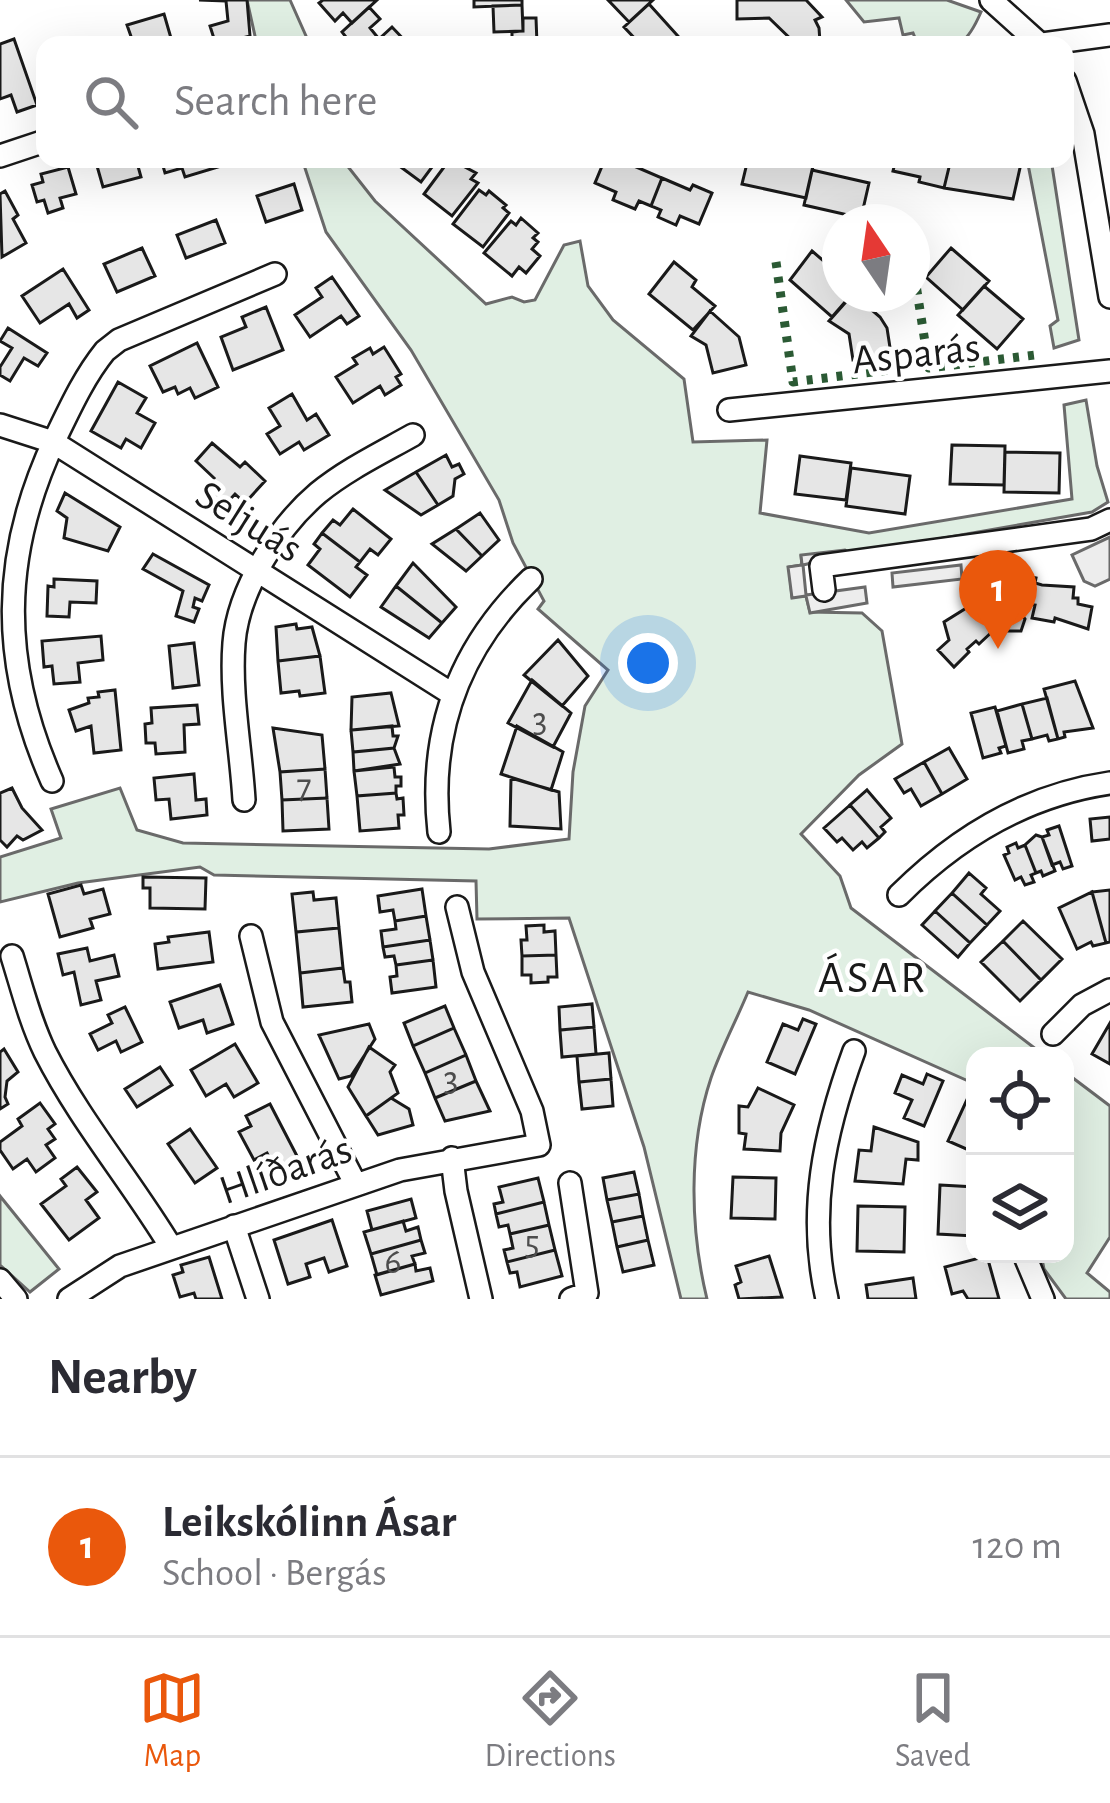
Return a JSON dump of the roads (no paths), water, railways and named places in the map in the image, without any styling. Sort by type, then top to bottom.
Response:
[{"type":"street","points":[[991,0],[1030,36]]},
{"type":"street","points":[[1074,39],[1110,34]]},
{"type":"street","points":[[1074,108],[1083,134],[1110,297]]},
{"type":"street","points":[[0,156],[36,144]]},
{"type":"street","points":[[52,781],[19,699],[8,612],[20,523],[53,442],[105,351],[119,340],[275,274]]},
{"type":"street","name":"Asparás","points":[[729,410],[1110,371]]},
{"type":"street","name":"Seljuás","points":[[0,425],[53,442],[452,694]]},
{"type":"street","points":[[244,800],[234,645],[240,614],[259,572],[302,509],[321,491],[413,435]]},
{"type":"street","points":[[824,590],[821,566],[1091,529],[1110,520]]},
{"type":"street","points":[[439,832],[437,762],[452,694],[493,620],[531,579]]},
{"type":"street","points":[[899,895],[948,851],[1003,816],[1064,792],[1110,783]]},
{"type":"street","name":"Hlíðarás","points":[[69,1299],[120,1266],[356,1185],[421,1164],[539,1145],[532,1111],[480,991],[457,907]]},
{"type":"street","points":[[251,936],[272,1022],[356,1185]]},
{"type":"street","points":[[12,956],[47,1054],[171,1247]]},
{"type":"street","points":[[1053,1034],[1082,1005],[1110,990]]},
{"type":"street","points":[[827,1299],[817,1237],[818,1181],[836,1100],[854,1051]]},
{"type":"street","points":[[452,1158],[481,1299]]},
{"type":"street","points":[[570,1183],[582,1297]]},
{"type":"street","points":[[234,1226],[258,1299]]},
{"type":"street","points":[[1028,1263],[1043,1299]]},
{"type":"street","points":[[0,1280],[16,1299]]},
{"type":"place","name":"Leikskólinn Ásar","points":[[998,649]]},
{"type":"district","name":"ÁSAR","points":[[873,976]]}]
